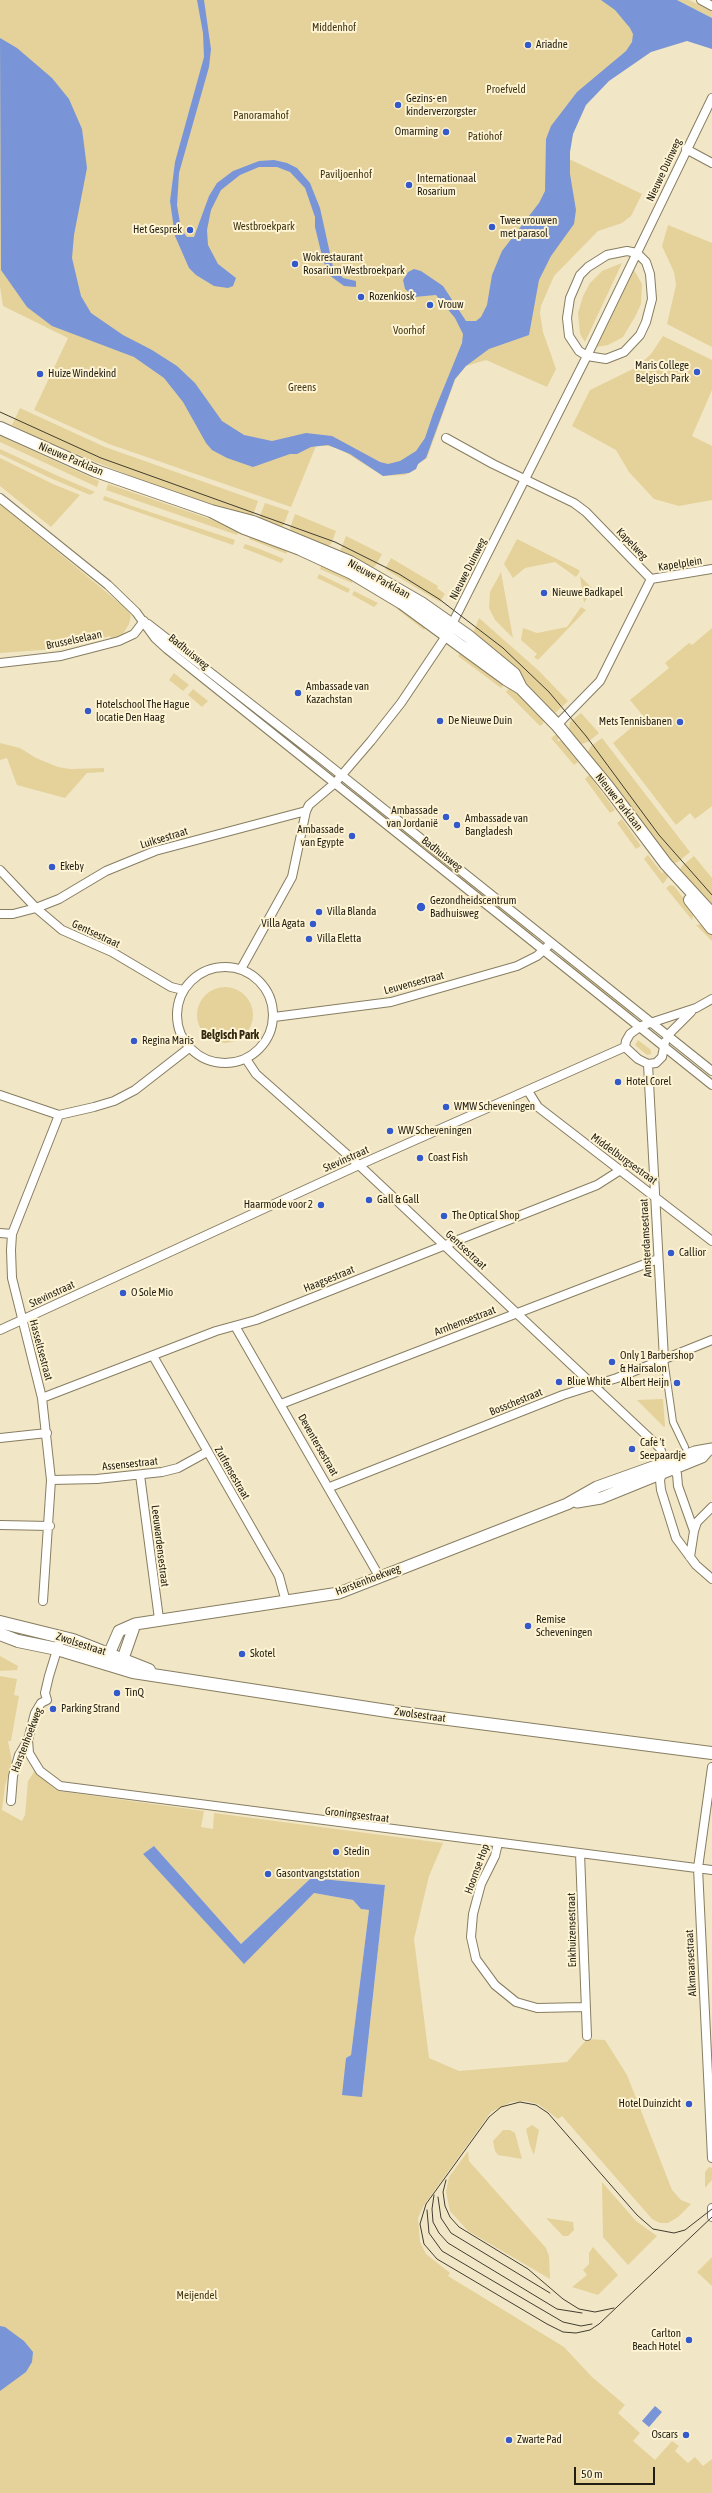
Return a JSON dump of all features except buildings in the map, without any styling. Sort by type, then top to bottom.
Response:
[{"type":"main road","name":"Nieuwe Parklaan","points":[[0,428],[96,471],[211,511],[253,522],[350,562],[399,589],[452,624],[514,674],[521,688]]},
{"type":"main road","name":"Nieuwe Parklaan","points":[[211,511],[244,528],[300,549],[363,579],[521,688],[557,725],[682,882],[712,914]]},
{"type":"main road","name":"Nieuwe Parklaan","points":[[682,882],[690,901],[712,928]]},
{"type":"main road","name":"Zwolsestraat","points":[[0,1622],[61,1637],[107,1660]]},
{"type":"main road","name":"Zwolsestraat","points":[[0,1634],[24,1642],[107,1660],[159,1674],[402,1713],[712,1753]]},
{"type":"main road","name":"Zwolsestraat","points":[[681,1750],[712,1761]]},
{"type":"street","points":[[701,0],[712,6]]},
{"type":"street","name":"Nieuwe Duinweg","points":[[306,810],[320,794],[342,776],[401,702],[446,636],[587,356],[712,98]]},
{"type":"street","points":[[686,149],[712,163]]},
{"type":"street","points":[[617,252],[637,253],[646,262],[652,290],[650,310],[640,335],[628,348],[616,356],[601,359],[587,356],[572,343],[568,328],[568,306],[575,284],[580,275],[599,259],[617,252]]},
{"type":"street","name":"Kapelweg","points":[[446,438],[524,480],[555,492],[586,512],[651,579]]},
{"type":"street","name":"Badhuisweg","points":[[0,498],[108,585],[144,621],[342,776],[548,946],[664,1047],[712,1085]]},
{"type":"street","name":"Kapelplein","points":[[651,579],[712,569]]},
{"type":"street","points":[[557,725],[600,681],[651,579]]},
{"type":"street","name":"Badhuisweg","points":[[144,621],[155,638],[166,649],[335,783],[650,1022],[712,1071]]},
{"type":"street","name":"Brusselselaan","points":[[0,663],[61,656],[120,641],[134,634],[144,621]]},
{"type":"street","points":[[241,969],[292,877],[306,810]]},
{"type":"street","name":"Luiksestraat","points":[[36,908],[59,899],[106,871],[155,851],[306,810]]},
{"type":"street","name":"Gentsestraat","points":[[0,870],[36,908],[62,930],[112,952],[171,987],[183,990]]},
{"type":"street","points":[[0,914],[13,914],[36,908]]},
{"type":"street","name":"Leuvensestraat","points":[[274,1017],[391,1002],[517,966],[529,961],[548,946]]},
{"type":"street","points":[[224,966],[241,969],[254,976],[265,987],[272,1000],[274,1017],[271,1032],[259,1050],[246,1059],[228,1064],[214,1062],[201,1057],[189,1048],[180,1034],[177,1021],[178,1003],[183,990],[192,979],[204,971],[224,966]]},
{"type":"street","points":[[696,1008],[667,1036],[662,1057],[656,1063],[648,1064],[638,1059],[625,1047],[630,1034],[641,1026],[696,1008],[712,999]]},
{"type":"street","name":"Stevinstraat","points":[[0,1330],[360,1165],[625,1047]]},
{"type":"street","points":[[0,1095],[59,1115],[114,1101],[134,1090],[189,1048]]},
{"type":"street","name":"Gentsestraat","points":[[246,1059],[256,1074],[360,1165],[657,1445],[666,1468],[677,1474],[678,1486],[694,1531]]},
{"type":"street","name":"Amsterdamsestraat","points":[[648,1064],[664,1359],[673,1422],[685,1447]]},
{"type":"street","name":"Middelburgsestraat","points":[[528,1091],[538,1107],[619,1171],[654,1194],[712,1241]]},
{"type":"street","name":"Hasseltsestraat","points":[[43,1600],[50,1526],[51,1480],[42,1398],[12,1278],[12,1234],[59,1115]]},
{"type":"street","name":"Haagsestraat","points":[[42,1398],[216,1331],[256,1320],[444,1244],[596,1185],[619,1171]]},
{"type":"street","points":[[0,1233],[12,1234]]},
{"type":"street","name":"Arnhemsestraat","points":[[281,1404],[658,1259]]},
{"type":"street","name":"Deventersestraat","points":[[235,1326],[330,1487],[379,1576]]},
{"type":"street","name":"Bosschestraat","points":[[330,1487],[563,1395],[593,1386],[712,1340]]},
{"type":"street","name":"Zutfensestraat","points":[[153,1356],[279,1576],[286,1602]]},
{"type":"street","points":[[0,1438],[47,1433]]},
{"type":"street","name":"Harstenhoekweg","points":[[107,1660],[119,1631],[135,1624],[159,1619],[286,1602],[339,1593],[379,1576],[567,1504],[601,1498],[666,1468],[695,1452],[710,1449]]},
{"type":"street","name":"Assensestraat","points":[[51,1480],[140,1475],[178,1468],[207,1452]]},
{"type":"street","points":[[666,1468],[661,1490],[676,1538],[690,1557],[712,1579]]},
{"type":"street","name":"Leeuwardensestraat","points":[[140,1475],[159,1619]]},
{"type":"street","points":[[690,1557],[694,1531],[701,1517],[712,1507]]},
{"type":"street","points":[[0,1526],[50,1526]]},
{"type":"street","points":[[121,1664],[135,1624]]},
{"type":"street","name":"Harstenhoekweg","points":[[11,1801],[12,1776],[19,1755],[28,1740],[35,1713],[41,1703],[47,1700],[46,1693],[61,1637]]},
{"type":"street","name":"Groningsestraat","points":[[28,1740],[29,1753],[40,1771],[60,1786],[712,1870]]},
{"type":"street","name":"Alkmaarsestraat","points":[[712,1767],[698,1868],[712,2158]]},
{"type":"street","name":"Hoornse Hop","points":[[498,1843],[495,1856],[481,1884],[473,1914],[471,1937],[476,1959],[495,1985],[516,2002],[537,2008],[585,2007]]},
{"type":"street","name":"Enkhuizensestraat","points":[[580,1853],[585,2007]]},
{"type":"street","points":[[585,2007],[587,2036]]},
{"type":"street","points":[[712,2208],[712,2217]]},
{"type":"green space","name":"Westbroekpark","points":[[0,0],[612,0],[643,39],[576,106],[561,162],[570,165],[569,159],[642,194],[631,216],[622,223],[598,231],[554,276],[541,306],[540,313],[543,332],[556,369],[547,387],[486,360],[466,366],[455,380],[427,458],[418,464],[416,469],[405,475],[383,476],[340,449],[328,446],[316,446],[291,507],[109,444],[34,410],[68,338],[3,306],[0,287]]},
{"type":"green space","points":[[677,0],[689,0],[712,11],[712,18]]},
{"type":"green space","points":[[668,225],[712,243],[712,347],[667,324],[676,285],[674,272],[662,246]]},
{"type":"green space","points":[[622,263],[585,342],[580,334],[578,313],[583,296],[590,283],[602,271]]},
{"type":"green space","points":[[634,270],[642,284],[641,304],[636,315],[623,337],[608,345],[597,347]]},
{"type":"green space","points":[[663,336],[712,360],[712,390],[692,436],[712,446],[712,500],[679,506],[654,499],[629,472],[616,450],[572,426],[590,390],[637,367],[651,354]]},
{"type":"green space","points":[[20,408],[105,447],[258,501],[252,518],[143,481],[49,443],[12,425]]},
{"type":"green space","points":[[0,436],[99,481],[97,487],[0,442]]},
{"type":"green space","points":[[0,449],[95,492],[90,495],[48,477],[0,454]]},
{"type":"green space","points":[[0,458],[53,484],[80,495],[51,527],[0,486]]},
{"type":"green space","points":[[108,484],[239,529],[237,535],[106,490]]},
{"type":"green space","points":[[104,496],[235,540],[233,545],[103,500]]},
{"type":"green space","points":[[265,503],[289,511],[283,526],[278,528],[258,521]]},
{"type":"green space","points":[[0,504],[123,606],[131,615],[129,624],[123,634],[111,639],[110,636],[55,649],[0,653]]},
{"type":"green space","points":[[295,514],[336,531],[331,544],[326,548],[293,534],[290,528]]},
{"type":"green space","points":[[252,534],[286,547],[287,554],[249,539]]},
{"type":"green space","points":[[346,536],[382,554],[376,565],[371,570],[339,554]]},
{"type":"green space","points":[[517,539],[580,571],[576,577],[555,562],[525,568],[513,578],[504,564]]},
{"type":"green space","points":[[245,544],[284,559],[281,563],[243,548]]},
{"type":"green space","points":[[391,558],[438,586],[437,588],[445,594],[440,602],[385,569]]},
{"type":"green space","points":[[322,564],[353,576],[352,583],[320,569]]},
{"type":"green space","points":[[501,572],[513,638],[495,620],[489,608],[490,592]]},
{"type":"green space","points":[[319,574],[350,589],[348,593],[317,578]]},
{"type":"green space","points":[[580,576],[593,589],[584,603]]},
{"type":"green space","points":[[354,591],[378,603],[374,607],[352,595]]},
{"type":"green space","points":[[400,605],[427,625],[424,630],[396,608]]},
{"type":"green space","points":[[581,607],[586,610],[538,660],[534,657],[537,654],[521,640],[523,628],[537,633],[567,627]]},
{"type":"green space","points":[[479,618],[538,670],[568,701],[555,713],[515,672],[472,636]]},
{"type":"green space","name":"Mets Tennisbanen","points":[[712,628],[712,806],[695,819],[690,813],[676,825],[613,743],[644,717],[630,700],[669,668],[665,663],[689,643],[692,645]]},
{"type":"green space","points":[[462,650],[504,685],[501,688],[458,656]]},
{"type":"green space","points":[[180,651],[316,758],[313,762],[179,654]]},
{"type":"green space","points":[[174,673],[189,685],[183,691],[169,680]]},
{"type":"green space","points":[[509,688],[512,688],[544,718],[543,724],[540,726],[506,692]]},
{"type":"green space","points":[[193,689],[208,701],[202,707],[188,695]]},
{"type":"green space","points":[[581,713],[599,733],[588,742],[581,744],[569,730],[570,722]]},
{"type":"green space","points":[[555,735],[560,736],[557,741],[561,741],[578,762],[574,765],[551,738]]},
{"type":"green space","points":[[602,738],[690,852],[678,862],[672,864],[588,752],[591,746]]},
{"type":"green space","points":[[0,743],[20,748],[36,758],[58,767],[70,769],[104,768],[104,772],[87,773],[65,798],[17,785],[7,758],[0,760]]},
{"type":"green space","points":[[589,775],[615,810],[610,813],[585,779]]},
{"type":"green space","points":[[360,793],[534,933],[532,936],[356,798]]},
{"type":"green space","points":[[622,819],[641,846],[636,849],[617,823]]},
{"type":"green space","points":[[648,855],[662,873],[664,872],[668,877],[663,884],[644,859]]},
{"type":"green space","points":[[694,856],[712,878],[712,907],[678,873],[682,866]]},
{"type":"green space","points":[[670,885],[674,886],[694,912],[692,920],[666,888]]},
{"type":"green space","points":[[704,924],[712,932],[712,941],[696,925]]},
{"type":"green space","points":[[564,957],[635,1015],[631,1016],[561,960]]},
{"type":"green space","points":[[225,987],[236,989],[245,995],[251,1004],[253,1015],[251,1026],[245,1035],[236,1041],[225,1043],[214,1041],[205,1035],[199,1026],[197,1015],[199,1004],[205,995],[214,989]]},
{"type":"green space","points":[[638,1040],[651,1050],[651,1054],[647,1055],[635,1045]]},
{"type":"green space","points":[[663,1399],[665,1426],[664,1427],[637,1400]]},
{"type":"green space","points":[[0,1656],[18,1666],[17,1670],[0,1671]]},
{"type":"green space","name":"Meijendel","points":[[0,1676],[17,1679],[14,1695],[19,1696],[11,1741],[8,1741],[12,1761],[5,1786],[2,1810],[22,1821],[25,1815],[28,1781],[36,1769],[52,1787],[58,1791],[204,1811],[201,1827],[213,1829],[214,1813],[443,1843],[429,1876],[414,1939],[429,2058],[459,2071],[567,2062],[587,2039],[605,2040],[627,2075],[672,2190],[681,2200],[691,2204],[678,2217],[668,2223],[660,2223],[652,2219],[562,2116],[558,2119],[538,2104],[525,2101],[511,2102],[491,2112],[424,2205],[418,2218],[420,2242],[426,2254],[450,2273],[448,2276],[564,2347],[592,2377],[625,2405],[618,2413],[640,2433],[633,2441],[655,2460],[672,2441],[679,2446],[675,2451],[688,2463],[695,2457],[703,2466],[712,2459],[712,2493],[0,2493]],"holes":[[[154,1846],[241,1944],[311,1878],[385,1885],[362,2097],[346,2058],[351,2055],[369,1910],[361,1909],[353,1900],[314,1893],[244,1963],[143,1854]]]},
{"type":"green space","points":[[532,2125],[539,2130],[534,2155],[526,2129]]},
{"type":"green space","points":[[503,2130],[510,2130],[515,2133],[522,2159],[498,2155],[495,2151],[493,2141]]},
{"type":"green space","points":[[468,2151],[469,2161],[546,2248],[549,2256],[550,2279],[468,2231],[450,2211],[446,2192],[449,2177]]},
{"type":"green space","points":[[709,2167],[712,2168],[712,2180],[705,2188],[705,2172]]},
{"type":"green space","points":[[602,2182],[636,2221],[657,2236],[628,2265],[603,2237]]},
{"type":"green space","points":[[546,2218],[573,2222],[574,2230],[568,2236],[563,2236]]},
{"type":"green space","points":[[593,2247],[618,2275],[598,2295],[572,2287],[587,2275],[583,2270],[589,2264],[589,2253]]},
{"type":"green space","points":[[712,2257],[712,2286],[697,2272]]},
{"type":"water","points":[[197,0],[204,0],[211,49],[209,67],[179,173],[177,205],[181,229],[187,237],[194,237],[209,196],[217,183],[233,171],[259,161],[274,160],[287,163],[297,168],[310,183],[320,208],[333,267],[343,278],[356,281],[356,287],[344,286],[329,275],[323,260],[315,227],[315,217],[305,188],[290,172],[277,167],[259,167],[240,175],[221,190],[211,210],[207,230],[208,245],[218,264],[236,278],[233,286],[228,288],[214,286],[196,275],[189,268],[175,236],[170,201],[175,162],[204,57],[203,33]]},
{"type":"water","points":[[601,0],[677,0],[712,18],[712,49],[687,41],[651,52],[609,81],[586,105],[573,134],[570,152],[570,174],[576,210],[574,224],[551,256],[539,280],[529,335],[489,349],[466,366],[455,379],[426,458],[418,464],[416,469],[409,473],[383,476],[350,454],[328,445],[311,447],[297,454],[290,454],[253,467],[227,458],[212,450],[206,443],[183,402],[164,378],[134,357],[52,326],[27,307],[1,270],[0,38],[17,48],[52,78],[69,99],[82,129],[87,168],[74,235],[72,258],[81,296],[91,313],[123,335],[152,350],[177,366],[195,383],[222,421],[244,435],[272,441],[306,433],[332,436],[380,462],[388,464],[400,461],[416,451],[425,438],[433,414],[462,343],[463,334],[455,318],[436,295],[414,297],[405,289],[403,280],[408,272],[414,269],[421,271],[443,286],[466,321],[476,321],[481,317],[487,305],[492,275],[502,251],[539,203],[545,191],[546,139],[551,126],[577,92],[626,51],[632,42],[633,34],[630,28],[615,10]]},
{"type":"water","points":[[154,1846],[241,1944],[311,1878],[385,1885],[362,2097],[342,2095],[346,2058],[351,2055],[369,1910],[361,1909],[353,1900],[314,1893],[244,1964],[143,1854]]},
{"type":"water","points":[[0,2326],[5,2327],[24,2341],[33,2352],[32,2362],[26,2372],[0,2391]]},
{"type":"water","points":[[655,2406],[662,2412],[649,2427],[642,2421]]},
{"type":"tram line","points":[[0,412],[101,458],[335,542],[399,574],[439,599],[503,648],[549,692],[586,736],[659,835],[712,895]]},
{"type":"tram line","points":[[712,2209],[685,2230],[674,2233],[653,2229],[637,2215],[548,2113],[536,2105],[520,2102],[501,2107],[489,2117],[426,2204],[420,2224],[424,2244],[437,2259],[547,2324],[563,2332],[576,2333],[590,2330],[599,2324],[712,2217]]},
{"type":"tram line","points":[[446,2180],[443,2192],[445,2206],[450,2217],[459,2227],[528,2269],[563,2299],[579,2309],[595,2312],[614,2308]]},
{"type":"tram line","points":[[434,2195],[432,2209],[433,2222],[439,2233],[448,2243],[557,2309],[582,2313]]},
{"type":"tram line","points":[[438,2197],[441,2218],[451,2233],[550,2293]]},
{"type":"tram line","points":[[427,2210],[429,2233],[442,2251],[563,2322],[581,2326],[592,2324]]},
{"type":"place","name":"Ariadne","points":[[528,45]]},
{"type":"place","name":"Gezins- en kinderverzorgster","points":[[398,105]]},
{"type":"place","name":"Omarming","points":[[446,132]]},
{"type":"place","name":"Internationaal Rosarium","points":[[409,185]]},
{"type":"place","name":"Twee vrouwen met parasol","points":[[492,227]]},
{"type":"place","name":"Het Gesprek","points":[[190,230]]},
{"type":"place","name":"Wokrestaurant Rosarium Westbroekpark","points":[[295,264]]},
{"type":"place","name":"Rozenkiosk","points":[[361,297]]},
{"type":"place","name":"Vrouw","points":[[430,305]]},
{"type":"place","name":"Maris College Belgisch Park","points":[[697,372]]},
{"type":"place","name":"Huize Windekind","points":[[40,374]]},
{"type":"place","name":"Nieuwe Badkapel","points":[[544,593]]},
{"type":"place","name":"Ambassade van Kazachstan","points":[[298,693]]},
{"type":"place","name":"Hotelschool The Hague locatie Den Haag","points":[[88,711]]},
{"type":"place","name":"De Nieuwe Duin","points":[[440,721]]},
{"type":"place","name":"Mets Tennisbanen","points":[[680,722]]},
{"type":"place","name":"Ambassade van Jordanië","points":[[446,817]]},
{"type":"place","name":"Ambassade van Bangladesh","points":[[457,825]]},
{"type":"place","name":"Ambassade van Egypte","points":[[352,836]]},
{"type":"place","name":"Ekeby","points":[[52,867]]},
{"type":"place","name":"Gezondheidscentrum Badhuisweg","points":[[421,907]]},
{"type":"place","name":"Villa Blanda","points":[[319,912]]},
{"type":"place","name":"Villa Agata","points":[[313,924]]},
{"type":"place","name":"Villa Eletta","points":[[309,939]]},
{"type":"place","name":"Regina Maris","points":[[134,1041]]},
{"type":"place","name":"Hotel Corel","points":[[618,1082]]},
{"type":"place","name":"WMW Scheveningen","points":[[446,1107]]},
{"type":"place","name":"WW Scheveningen","points":[[390,1131]]},
{"type":"place","name":"Coast Fish","points":[[420,1158]]},
{"type":"place","name":"Gall & Gall","points":[[369,1200]]},
{"type":"place","name":"Haarmode voor 2","points":[[321,1205]]},
{"type":"place","name":"The Optical Shop","points":[[444,1216]]},
{"type":"place","name":"Callior","points":[[671,1253]]},
{"type":"place","name":"O Sole Mio","points":[[123,1293]]},
{"type":"place","name":"Only 1 Barbershop & Hairsalon","points":[[612,1362]]},
{"type":"place","name":"Blue White","points":[[559,1382]]},
{"type":"place","name":"Albert Heijn","points":[[677,1383]]},
{"type":"place","name":"Cafe 't Seepaardje","points":[[632,1449]]},
{"type":"place","name":"Remise Scheveningen","points":[[528,1626]]},
{"type":"place","name":"Skotel","points":[[242,1654]]},
{"type":"place","name":"TinQ","points":[[117,1693]]},
{"type":"place","name":"Parking Strand","points":[[53,1709]]},
{"type":"place","name":"Stedin","points":[[336,1852]]},
{"type":"place","name":"Gasontvangststation","points":[[268,1874]]},
{"type":"place","name":"Hotel Duinzicht","points":[[689,2104]]},
{"type":"place","name":"Carlton Beach Hotel","points":[[689,2340]]},
{"type":"place","name":"Oscars","points":[[686,2435]]},
{"type":"place","name":"Zwarte Pad","points":[[509,2440]]},
{"type":"district","name":"Belgisch Park","points":[[230,1035]]},
{"type":"park label","name":"Middenhof","points":[[334,28]]},
{"type":"park label","name":"Proefveld","points":[[506,90]]},
{"type":"park label","name":"Panoramahof","points":[[261,116]]},
{"type":"park label","name":"Patiohof","points":[[485,137]]},
{"type":"park label","name":"Paviljoenhof","points":[[346,175]]},
{"type":"park label","name":"Voorhof","points":[[409,331]]},
{"type":"park label","name":"Greens","points":[[302,388]]}]
